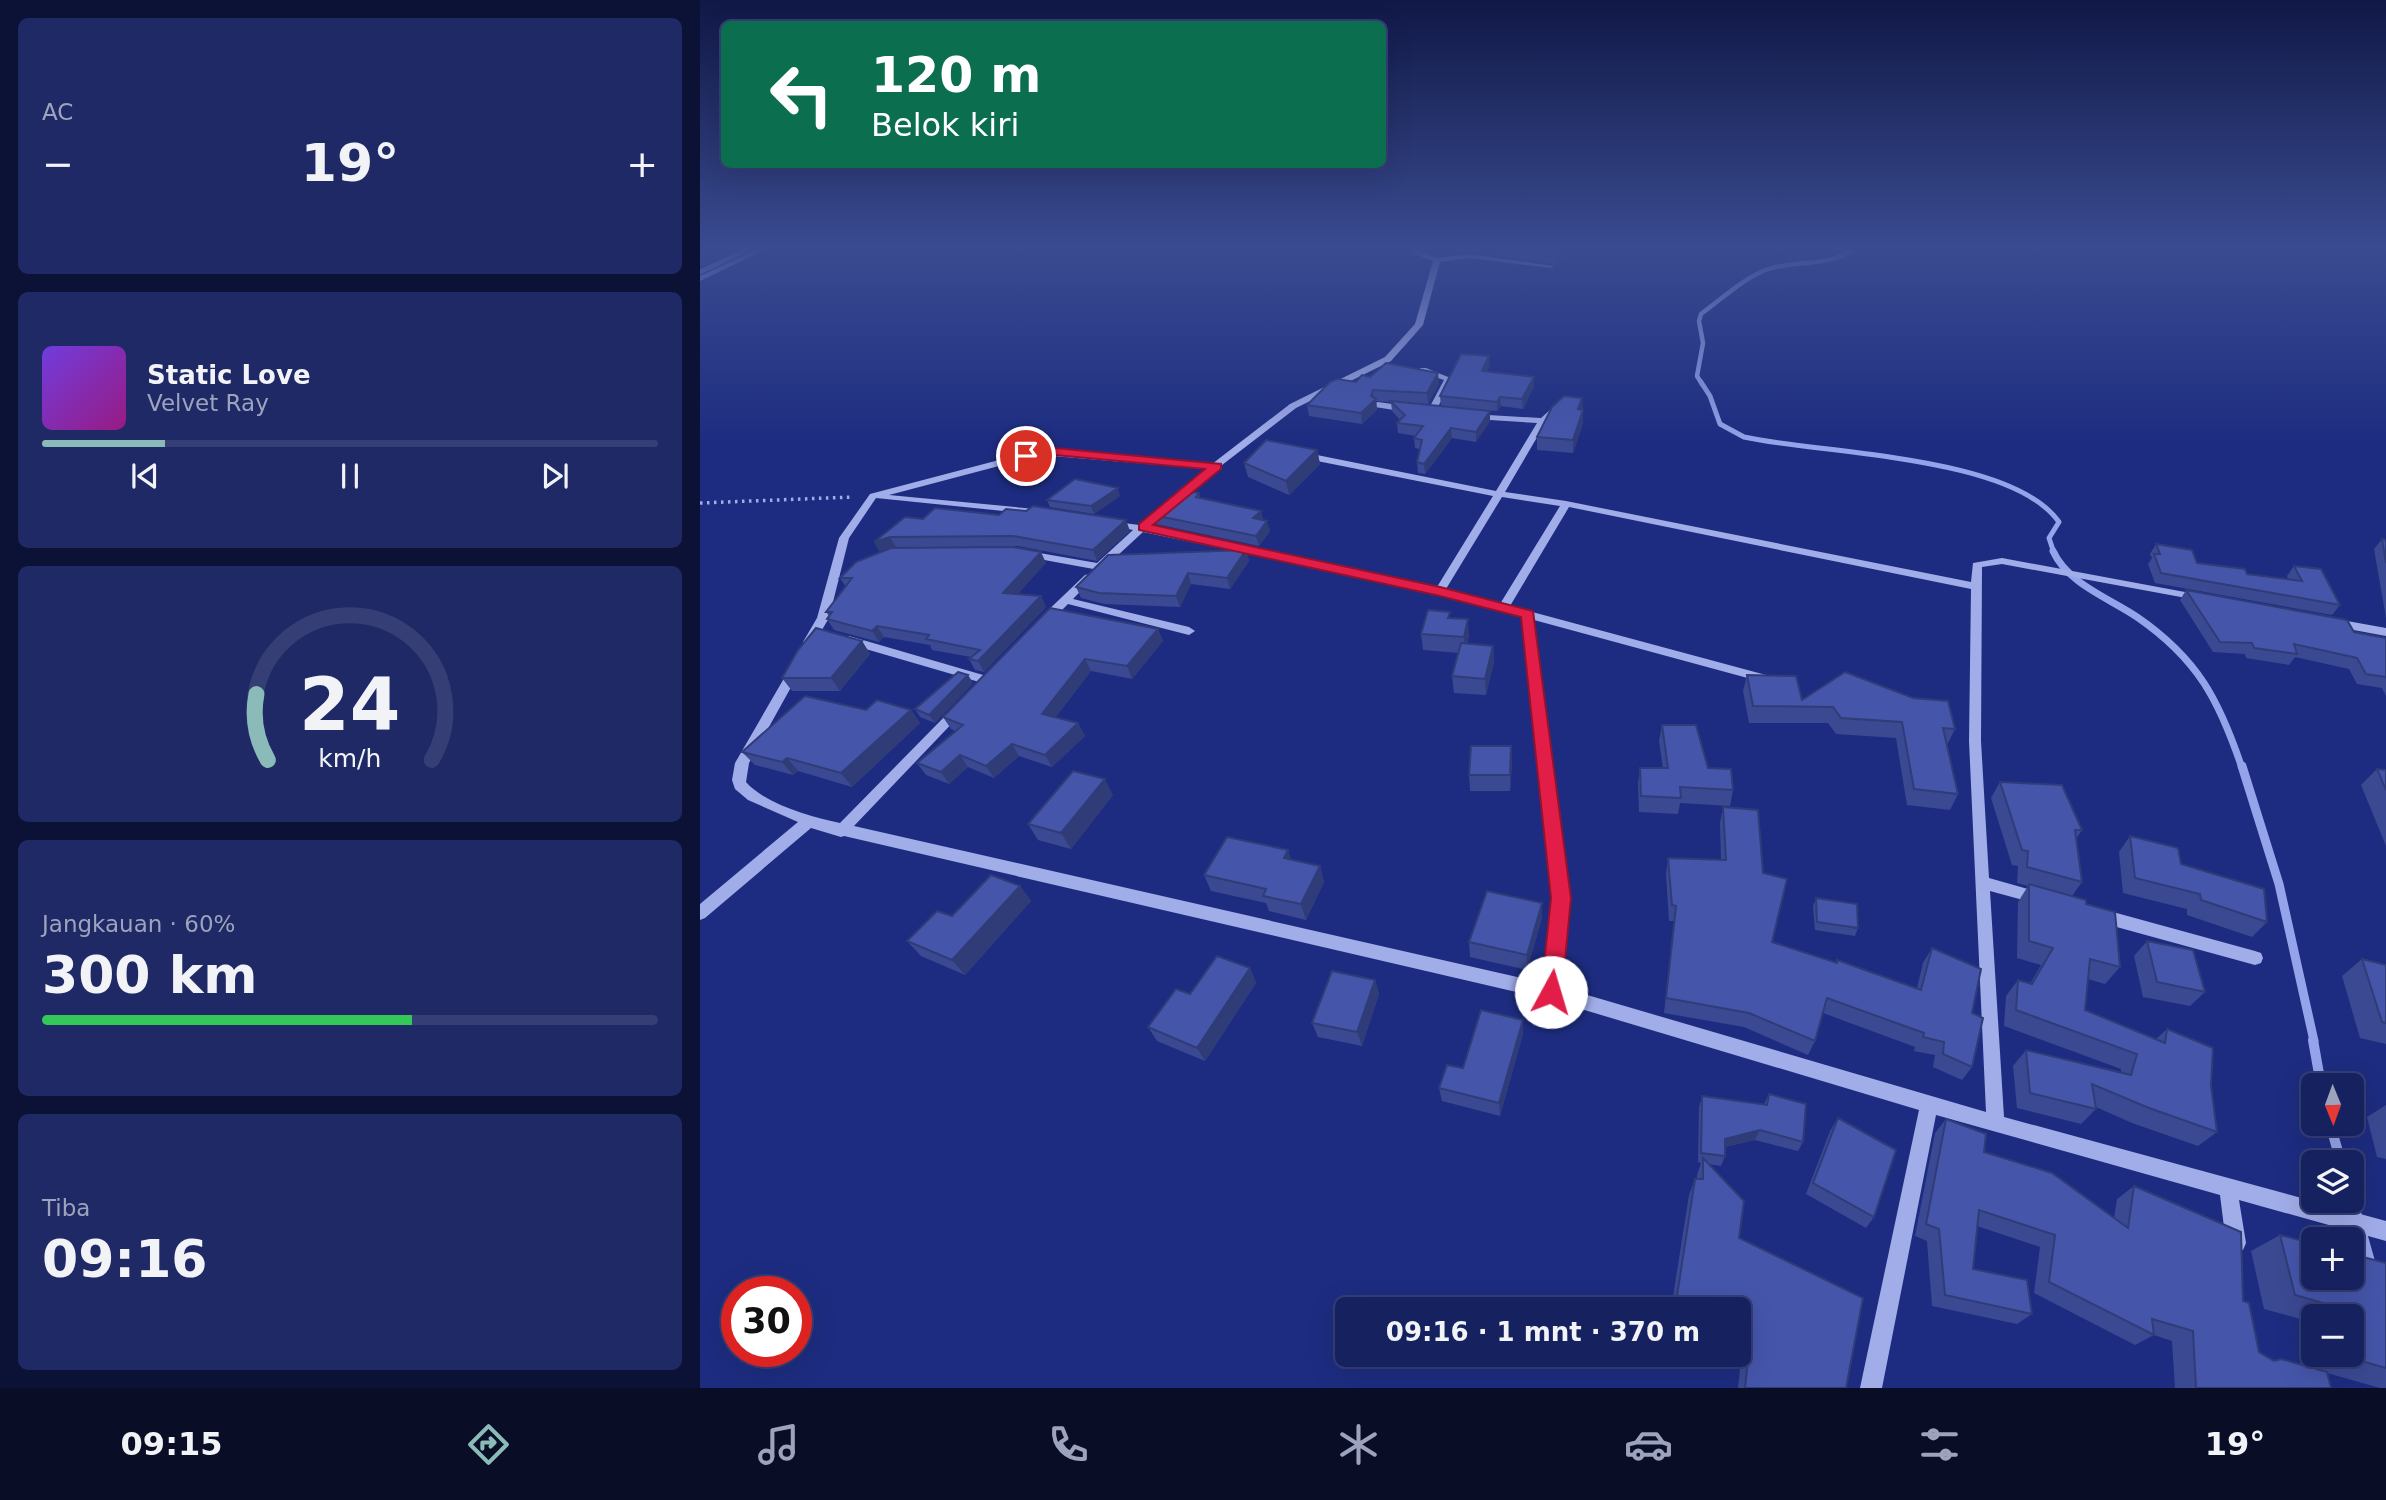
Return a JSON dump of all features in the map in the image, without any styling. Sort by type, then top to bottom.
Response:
[{"type":"street","points":[[1039,627],[1184,490],[1293,406],[1320,391],[1381,365],[1419,325],[1422,315]]},
{"type":"street","points":[[1381,365],[1392,366]]},
{"type":"street","points":[[1415,369],[1449,379],[1431,412]]},
{"type":"street","points":[[1440,592],[1544,421],[1563,401]]},
{"type":"street","points":[[1378,405],[1444,413]]},
{"type":"street","points":[[1469,415],[1544,421]]},
{"type":"street","points":[[1247,444],[1260,446]]},
{"type":"street","points":[[1216,467],[1041,452],[873,496],[844,538],[839,574],[823,618],[827,634],[742,763],[738,775],[740,786],[752,795],[809,821],[841,831],[1551,992],[1995,1124],[2386,1231]]},
{"type":"street","points":[[1287,452],[1499,494],[1566,504],[1977,587]]},
{"type":"street","points":[[873,496],[1056,514]]},
{"type":"street","points":[[1503,608],[1566,504]]},
{"type":"street","points":[[1106,522],[1143,527],[1440,592],[1785,684]]},
{"type":"street","points":[[1017,552],[1099,568]]},
{"type":"street","points":[[1995,1124],[1975,741],[1977,565],[2002,561],[2213,600]]},
{"type":"street","points":[[1065,600],[1189,631]]},
{"type":"street","points":[[1528,614],[1561,898],[1551,992]]},
{"type":"street","points":[[2319,620],[2386,632]]},
{"type":"street","points":[[827,634],[986,681]]},
{"type":"street","points":[[841,831],[967,701]]},
{"type":"street","points":[[700,913],[809,821]]},
{"type":"street","points":[[1984,883],[2048,901]]},
{"type":"street","points":[[2087,912],[2255,958]]},
{"type":"street","points":[[1871,1388],[1929,1104]]},
{"type":"street","points":[[2228,1188],[2239,1266]]},
{"type":"path","points":[[700,503],[873,496]]},
{"type":"building","points":[[1461,354],[1489,356],[1482,371],[1534,377],[1522,399],[1500,397],[1497,402],[1440,396]]},
{"type":"building","points":[[1386,363],[1438,373],[1427,393],[1373,390],[1371,396],[1376,399],[1361,413],[1307,405],[1330,382],[1337,379],[1356,382],[1362,375],[1370,377]]},
{"type":"building","points":[[1564,396],[1582,398],[1578,409],[1583,410],[1573,440],[1537,437],[1552,407]]},
{"type":"building","points":[[1390,401],[1490,411],[1476,432],[1451,428],[1424,464],[1417,462],[1422,440],[1414,438],[1423,426],[1397,423],[1405,415]]},
{"type":"building","points":[[1266,440],[1317,450],[1286,481],[1244,463]]},
{"type":"building","points":[[1075,479],[1118,488],[1091,506],[1047,500]]},
{"type":"building","points":[[1179,490],[1199,493],[1196,497],[1261,511],[1253,518],[1267,521],[1256,536],[1153,515]]},
{"type":"building","points":[[1033,506],[1126,520],[1093,550],[1013,536],[890,537],[874,542],[905,517],[923,519],[935,508],[999,515],[1006,509],[1026,511]]},
{"type":"building","points":[[2382,539],[2386,540],[2386,563]]},
{"type":"building","points":[[2156,544],[2192,550],[2197,563],[2245,569],[2247,574],[2302,581],[2294,566],[2321,569],[2340,605],[2161,573],[2154,554],[2160,554]]},
{"type":"building","points":[[1013,547],[1041,552],[1003,593],[1041,596],[978,661],[969,659],[980,650],[926,639],[929,635],[877,626],[872,631],[827,619],[832,612],[826,612],[852,578],[840,578],[856,562],[891,548]]},
{"type":"building","points":[[1246,550],[1227,578],[1188,573],[1176,596],[1099,593],[1076,587],[1108,555]]},
{"type":"building","points":[[2186,590],[2347,620],[2354,632],[2386,638],[2386,677],[2366,674],[2357,658],[2294,644],[2297,654],[2254,648],[2252,643],[2220,642]]},
{"type":"building","points":[[1050,608],[1158,629],[1127,666],[1085,659],[1042,714],[1078,723],[1045,755],[1012,744],[986,766],[960,755],[941,772],[917,763],[963,725],[943,717]]},
{"type":"building","points":[[1428,610],[1450,612],[1448,618],[1468,619],[1464,637],[1421,634]]},
{"type":"building","points":[[816,628],[862,641],[831,678],[782,678],[798,650]]},
{"type":"building","points":[[1461,643],[1493,646],[1485,679],[1452,676]]},
{"type":"building","points":[[958,672],[968,675],[929,715],[915,709]]},
{"type":"building","points":[[1845,672],[1913,698],[1948,701],[1955,729],[1943,728],[1958,794],[1914,789],[1902,722],[1841,718],[1833,707],[1753,706],[1747,675],[1796,676],[1802,700]]},
{"type":"building","points":[[805,696],[866,710],[877,700],[911,710],[841,773],[787,758],[782,762],[742,752]]},
{"type":"building","points":[[1662,725],[1696,725],[1708,768],[1731,769],[1733,790],[1680,787],[1681,798],[1641,796],[1640,768],[1668,768]]},
{"type":"building","points":[[1471,746],[1511,746],[1510,775],[1469,775]]},
{"type":"building","points":[[2377,769],[2386,770],[2386,790]]},
{"type":"building","points":[[1073,771],[1105,779],[1061,833],[1028,824]]},
{"type":"building","points":[[2000,782],[2062,785],[2082,830],[2075,830],[2082,882],[2027,867],[2028,851],[2022,850]]},
{"type":"building","points":[[1723,807],[1758,810],[1763,873],[1787,879],[1772,942],[1837,963],[1837,960],[1921,990],[1932,948],[1981,969],[1972,1013],[1983,1018],[1972,1067],[1943,1054],[1944,1042],[1923,1037],[1924,1033],[1827,998],[1815,1041],[1749,1013],[1666,998],[1676,906],[1672,905],[1668,858],[1726,860]]},
{"type":"building","points":[[2130,836],[2178,848],[2181,864],[2264,889],[2267,922],[2201,900],[2200,894],[2135,878]]},
{"type":"building","points":[[1227,837],[1288,850],[1284,858],[1320,866],[1301,904],[1263,896],[1266,889],[1204,875]]},
{"type":"building","points":[[991,875],[1020,886],[952,960],[907,941],[937,911],[952,916]]},
{"type":"building","points":[[2029,884],[2086,900],[2086,904],[2115,912],[2120,967],[2090,959],[2085,1010],[2165,1043],[2167,1029],[2213,1048],[2211,1085],[2217,1132],[2092,1084],[2096,1109],[2030,1093],[2026,1050],[2131,1075],[2137,1054],[2016,1010],[2018,980],[2032,984],[2053,948],[2029,941]]},
{"type":"building","points":[[1487,891],[1542,903],[1527,955],[1469,942]]},
{"type":"building","points":[[1816,898],[1857,904],[1858,928],[1817,922]]},
{"type":"building","points":[[2147,941],[2193,950],[2205,992],[2157,982]]},
{"type":"building","points":[[1217,956],[1250,968],[1197,1048],[1148,1027],[1176,989],[1190,994]]},
{"type":"building","points":[[2362,959],[2386,965],[2386,1023],[2382,1022]]},
{"type":"building","points":[[1332,971],[1375,980],[1357,1032],[1312,1023]]},
{"type":"building","points":[[1481,1010],[1523,1020],[1499,1103],[1439,1088],[1447,1065],[1463,1068]]},
{"type":"building","points":[[1769,1094],[1806,1104],[1803,1142],[1760,1130],[1725,1139],[1725,1156],[1701,1153],[1702,1096],[1767,1105]]},
{"type":"building","points":[[1838,1118],[1896,1150],[1874,1217],[1813,1183]]},
{"type":"building","points":[[1946,1119],[1986,1134],[1984,1152],[2052,1173],[2128,1228],[2134,1186],[2241,1232],[2243,1301],[2249,1303],[2259,1352],[2274,1361],[2281,1359],[2301,1365],[2301,1367],[2327,1372],[2331,1388],[2196,1388],[2193,1331],[2152,1319],[2154,1335],[2049,1282],[2055,1235],[1979,1210],[1973,1269],[2027,1280],[2032,1314],[1945,1295],[1939,1229],[1926,1224]]},
{"type":"building","points":[[1703,1158],[1744,1201],[1739,1238],[1863,1298],[1846,1388],[1745,1388],[1747,1367],[1751,1367],[1751,1297],[1677,1296],[1695,1179],[1703,1179]]},
{"type":"building","points":[[2280,1235],[2301,1241],[2301,1290],[2364,1290],[2364,1257],[2386,1263],[2386,1368],[2364,1362],[2364,1304],[2326,1304],[2295,1295]]},
{"type":"waterway","points":[[1701,315],[1699,321],[1703,343],[1697,376],[1702,384]]},
{"type":"waterway","points":[[1701,382],[1710,396],[1720,424],[1744,437],[1913,461],[1959,470],[2001,483],[2035,500],[2059,522],[2049,538],[2054,552]]},
{"type":"waterway","points":[[2054,552],[2069,573],[2137,617],[2191,665],[2215,701],[2242,768]]},
{"type":"waterway","points":[[2242,766],[2279,884],[2314,1041]]},
{"type":"waterway","points":[[2313,1040],[2319,1073]]},
{"type":"waterway","points":[[2333,1136],[2338,1150]]},
{"type":"waterway","points":[[2356,1213],[2371,1265]]},
{"type":"route","points":[[1026,456],[1055,452],[1216,467],[1184,490],[1143,527],[1528,614],[1561,898],[1551,992]]}]
